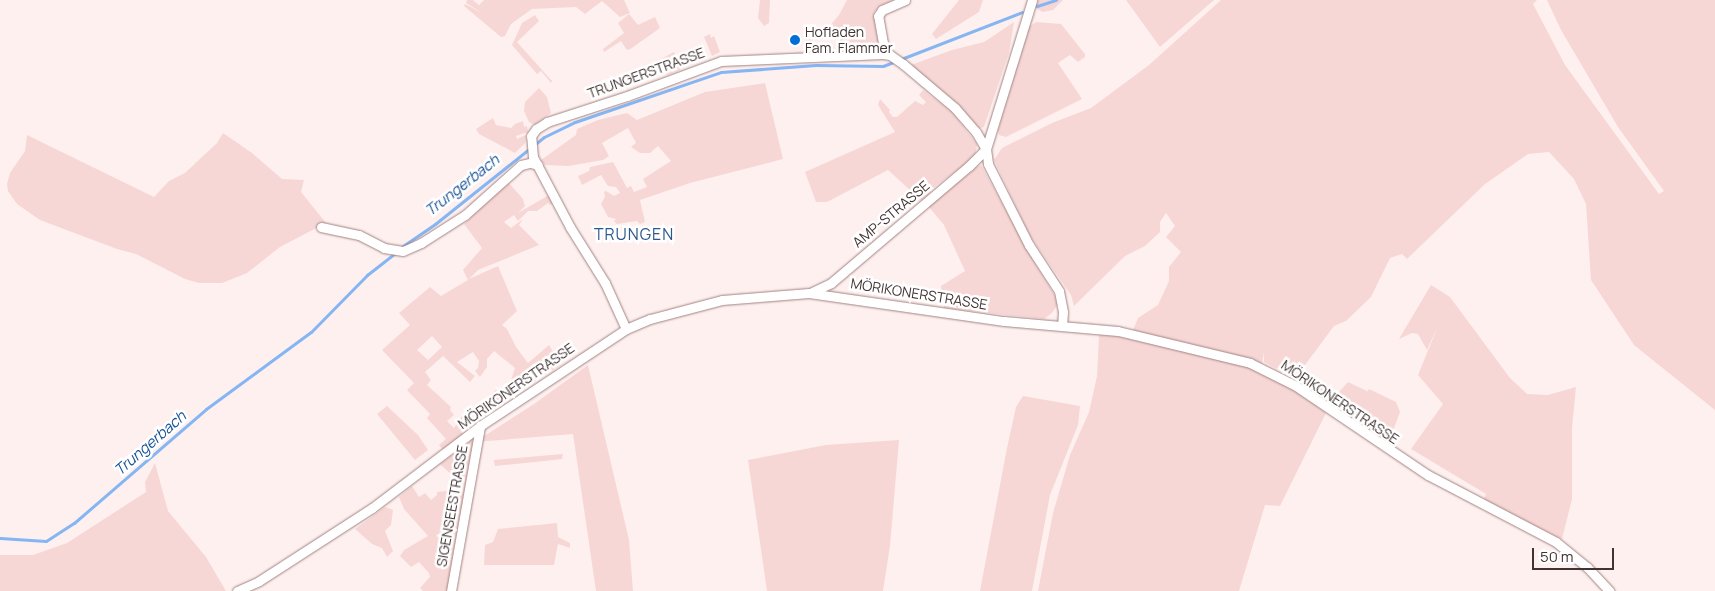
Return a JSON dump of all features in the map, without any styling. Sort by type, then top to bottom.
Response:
[{"type":"street","points":[[904,0],[882,10],[878,16],[886,55],[903,64],[955,108],[976,132],[986,149],[988,164],[1029,245],[1059,291],[1063,312],[1062,326]]},
{"type":"street","name":"AMP-STRASSE","points":[[809,293],[831,283],[969,166],[986,149],[1032,0]]},
{"type":"street","name":"TRUNGERSTRASSE","points":[[626,329],[605,283],[570,226],[535,161],[532,136],[536,129],[548,122],[627,96],[720,61],[886,55]]},
{"type":"street","points":[[321,227],[358,235],[384,248],[402,251],[421,243],[465,214],[522,165],[535,161]]},
{"type":"street","name":"MÖRIKONERSTRASSE","points":[[237,591],[259,581],[372,508],[480,426],[626,329],[650,319],[722,300],[809,293],[968,316],[1139,334],[1235,359],[1266,370],[1296,386],[1428,475],[1556,542],[1587,566],[1609,591]]},
{"type":"street","name":"SIGENSEESTRASSE","points":[[451,591],[480,426]]},
{"type":"shaded area","points":[[467,0],[473,0],[479,5],[484,0],[624,0],[630,13],[620,17],[602,1],[585,14],[576,7],[532,9],[511,24],[505,36],[501,37],[464,6],[465,4],[482,13],[466,3]]},
{"type":"shaded area","points":[[760,0],[770,0],[769,23],[764,26],[758,18]]},
{"type":"shaded area","points":[[847,0],[896,0],[882,5],[874,12],[879,42],[870,45],[871,50],[844,53],[840,43],[840,32],[815,32],[813,33],[813,50],[806,52],[804,42],[806,31],[828,28],[839,15]]},
{"type":"shaded area","points":[[959,0],[983,0],[979,12],[936,39],[932,34]]},
{"type":"shaded area","points":[[1035,0],[1063,0],[1053,10],[1043,12],[1033,7]]},
{"type":"shaded area","points":[[1126,0],[1214,0],[1160,47]]},
{"type":"shaded area","points":[[1221,0],[1537,0],[1533,4],[1565,65],[1659,194],[1664,191],[1618,127],[1561,30],[1547,0],[1715,0],[1715,410],[1634,345],[1591,280],[1586,204],[1574,179],[1549,152],[1528,154],[1485,184],[1407,259],[1402,254],[1390,258],[1371,297],[1346,321],[1334,326],[1305,365],[1290,376],[1264,362],[1264,352],[1262,364],[1133,330],[1138,318],[1158,305],[1169,281],[1169,267],[1181,252],[1166,237],[1175,226],[1166,213],[1160,222],[1160,232],[1145,246],[1125,256],[1074,306],[1071,295],[1030,236],[994,160],[1002,148],[1052,123],[1091,108],[1149,65]]},
{"type":"shaded area","points":[[629,14],[638,25],[655,17],[660,28],[629,50],[626,49],[621,41],[604,52],[603,49],[624,33],[618,23]]},
{"type":"shaded area","points":[[535,15],[539,21],[517,42],[552,81],[551,83],[541,71],[537,74],[512,45],[522,23]]},
{"type":"shaded area","points":[[1014,22],[1009,53],[984,127],[980,128],[975,125],[911,65],[952,50],[984,42]]},
{"type":"shaded area","points":[[1036,22],[1061,24],[1085,54],[1085,57],[1078,62],[1070,55],[1058,63],[1082,99],[1006,137],[999,135],[998,130],[1029,27]]},
{"type":"shaded area","points":[[710,34],[711,38],[714,36],[720,52],[712,56],[704,37]]},
{"type":"shaded area","points":[[674,52],[681,65],[680,70],[667,75],[659,60]]},
{"type":"shaded area","points":[[765,83],[783,159],[690,183],[640,200],[645,222],[640,224],[637,221],[617,224],[614,221],[616,219],[608,217],[601,204],[605,197],[604,192],[606,191],[614,196],[620,193],[616,187],[608,186],[601,175],[582,185],[578,176],[589,171],[590,167],[613,162],[627,188],[631,186],[634,192],[647,187],[643,179],[671,161],[658,146],[650,153],[640,153],[631,147],[636,143],[628,128],[602,143],[609,156],[603,160],[568,166],[545,165],[541,160],[576,135],[577,129],[598,120],[627,113],[637,120],[705,92]]},
{"type":"shaded area","points":[[539,88],[547,97],[551,113],[535,125],[529,122],[524,111],[525,102]]},
{"type":"shaded area","points":[[923,90],[951,111],[977,144],[975,157],[933,188],[923,202],[888,170],[827,202],[816,202],[805,172],[895,132],[878,105],[880,99],[890,110],[889,112],[893,117],[897,117],[915,101],[923,105],[926,102],[919,95]]},
{"type":"shaded area","points":[[493,118],[496,125],[511,128],[523,121],[524,127],[527,126],[528,132],[516,136],[517,139],[526,135],[525,143],[515,153],[479,134],[476,129]]},
{"type":"shaded area","points":[[223,133],[252,153],[282,179],[304,180],[301,192],[326,223],[280,247],[247,273],[222,283],[199,283],[185,279],[136,254],[117,249],[40,220],[17,204],[8,191],[7,184],[10,173],[25,151],[27,135],[154,197],[169,181],[185,173],[217,143]]},
{"type":"shaded area","points":[[981,165],[1036,265],[1059,302],[1052,313],[1044,319],[944,308],[941,286],[965,271],[944,225],[928,206],[961,175]]},
{"type":"shaded area","points":[[508,182],[523,199],[525,206],[518,213],[549,195],[553,203],[551,205],[548,203],[537,211],[528,211],[518,221],[514,215],[504,222],[511,228],[523,219],[519,225],[539,245],[478,270],[469,279],[498,266],[517,311],[502,325],[507,329],[516,347],[528,363],[549,345],[561,365],[519,390],[511,380],[515,368],[494,351],[487,359],[487,367],[480,377],[475,371],[478,368],[479,361],[473,352],[457,362],[475,376],[470,382],[443,356],[425,372],[431,380],[427,385],[451,407],[450,410],[454,415],[447,421],[454,428],[462,416],[472,427],[443,450],[439,445],[446,439],[427,418],[430,414],[407,390],[414,383],[382,350],[410,325],[399,313],[430,287],[441,296],[468,280],[463,270],[482,248],[464,224]],"holes":[[[432,336],[442,347],[428,360],[417,350]]]},
{"type":"shaded area","points":[[1431,285],[1450,297],[1510,378],[1527,394],[1548,395],[1576,387],[1572,428],[1572,499],[1562,539],[1483,501],[1486,494],[1411,449],[1443,404],[1418,375],[1438,326],[1427,350],[1418,334],[1412,333],[1399,339]]},
{"type":"shaded area","points":[[1099,335],[1115,336],[1206,356],[1250,368],[1284,383],[1326,413],[1280,506],[1265,505],[1239,591],[1038,591],[1053,513],[1070,455],[1089,412],[1097,376]]},
{"type":"shaded area","points":[[588,365],[629,540],[633,591],[596,591],[573,434],[475,442],[534,404]]},
{"type":"shaded area","points":[[1309,374],[1333,388],[1327,396],[1322,398],[1302,383],[1303,379]]},
{"type":"shaded area","points":[[1348,382],[1367,391],[1366,393],[1369,389],[1396,402],[1400,412],[1391,436],[1384,441],[1332,405],[1339,392]]},
{"type":"shaded area","points":[[498,388],[505,398],[497,405],[493,400],[488,404],[486,402],[492,411],[479,420],[471,412]]},
{"type":"shaded area","points":[[1023,396],[1080,406],[1078,425],[1050,495],[1032,591],[980,591],[1016,407]]},
{"type":"shaded area","points":[[387,406],[418,435],[428,450],[415,460],[377,414]]},
{"type":"shaded area","points":[[472,440],[475,451],[449,591],[423,591],[420,588],[430,577],[429,573],[419,562],[411,567],[400,556],[404,550],[428,536],[404,509],[399,497],[412,486],[419,497],[425,493],[431,500],[437,495],[437,492],[454,490],[455,478],[440,464]]},
{"type":"shaded area","points":[[899,440],[890,546],[883,591],[767,591],[748,460],[826,445]]},
{"type":"shaded area","points":[[563,454],[562,459],[554,460],[495,466],[494,462],[494,460]]},
{"type":"shaded area","points":[[155,463],[168,511],[206,557],[226,591],[0,591],[0,555],[33,555],[67,543],[146,492],[145,482]]},
{"type":"shaded area","points":[[385,507],[393,510],[391,525],[385,531],[393,551],[387,557],[382,548],[372,544],[355,529]]},
{"type":"shaded area","points":[[557,523],[558,537],[570,543],[570,548],[558,544],[554,565],[484,565],[485,545],[493,542],[498,529]]},
{"type":"waterway","name":"Trungerbach","points":[[1037,6],[1056,0]]},
{"type":"waterway","name":"Trungerbach","points":[[400,248],[435,224],[544,137],[575,122],[721,72],[816,65],[883,66],[1022,12]]},
{"type":"waterway","name":"Trungerbach","points":[[0,538],[46,541],[74,523],[206,409],[311,332],[367,275],[396,252]]},
{"type":"place","name":"Hofladen Fam. Flammer","points":[[795,40]]},
{"type":"district","name":"TRUNGEN","points":[[634,234]]}]
